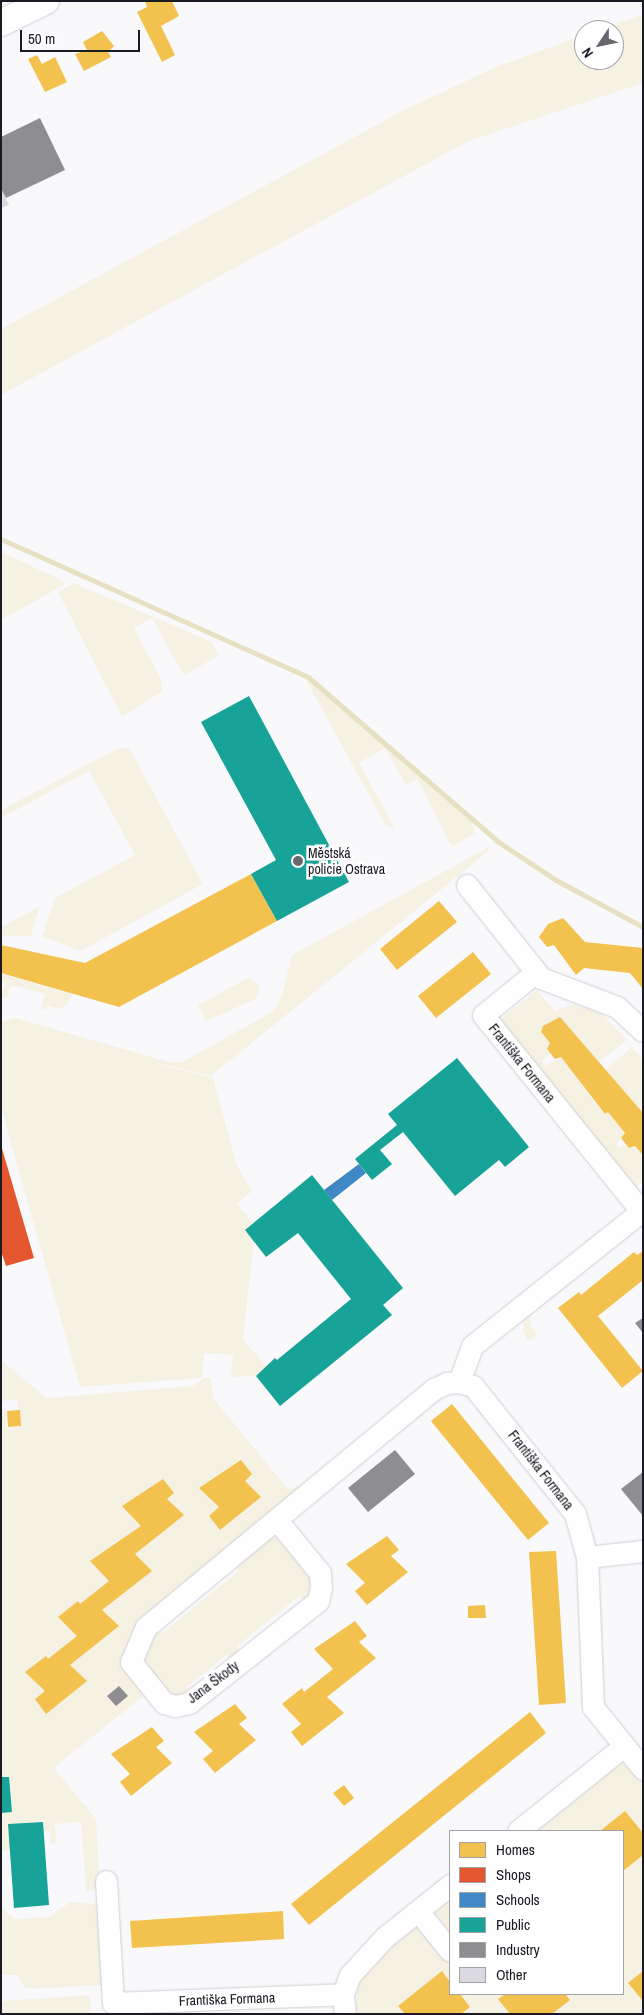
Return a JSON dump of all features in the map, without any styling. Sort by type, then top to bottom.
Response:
[{"type":"main road","points":[[1,23],[46,1]]},
{"type":"street","points":[[467,886],[536,972],[548,981],[617,1007],[643,1031]]},
{"type":"street","name":"Františka Formana","points":[[536,972],[483,1015],[642,1210],[472,1346],[459,1382],[473,1386],[486,1399],[575,1514],[587,1557],[594,1707],[643,1769]]},
{"type":"street","name":"Jana Škody","points":[[277,1520],[320,1573],[321,1587],[318,1601],[189,1703],[175,1706],[149,1699],[131,1662],[146,1626],[434,1389],[447,1383],[459,1382]]},
{"type":"street","points":[[587,1557],[643,1551]]},
{"type":"street","points":[[519,1830],[624,1746]]},
{"type":"street","name":"Františka Formana","points":[[106,1881],[113,2003],[344,2004],[350,1975],[385,1937],[449,1886]]},
{"type":"street","points":[[418,1911],[449,1950]]},
{"type":"shaded area","points":[[643,14],[643,83],[469,141],[1,395],[1,329],[406,109],[498,66],[574,39],[574,70],[624,70],[624,21]]},
{"type":"shaded area","points":[[1,552],[55,577],[66,584],[1,620]]},
{"type":"shaded area","points":[[74,583],[212,642],[219,655],[186,675],[181,671],[152,618],[134,628],[160,677],[163,691],[122,717],[58,592]]},
{"type":"shaded area","points":[[305,678],[471,820],[475,833],[452,847],[417,779],[406,785],[385,748],[359,763],[395,829],[386,826]]},
{"type":"shaded area","points":[[119,748],[130,749],[203,884],[81,951],[42,937],[55,898],[135,855],[89,771],[1,818],[1,810]]},
{"type":"shaded area","points":[[487,848],[490,850],[211,1076],[136,1058],[213,1078],[237,1166],[252,1191],[237,1204],[253,1223],[245,1230],[254,1241],[243,1339],[267,1367],[256,1376],[231,1377],[233,1355],[204,1353],[202,1378],[80,1387],[1,1108],[1,1022],[15,1018],[169,1062],[182,1062],[274,1011],[281,998],[292,955]]},
{"type":"shaded area","points":[[39,907],[31,936],[1,936],[1,927]]},
{"type":"shaded area","points":[[1,974],[73,994],[66,1006],[58,1009],[48,1006],[47,1010],[41,1008],[45,994],[11,985],[7,998],[1,997],[5,983],[1,982]]},
{"type":"shaded area","points":[[250,977],[260,986],[256,999],[206,1021],[198,1005]]},
{"type":"shaded area","points":[[537,990],[555,1011],[575,1004],[602,1014],[627,1040],[599,1062],[560,1018],[546,1024],[541,1033],[550,1043],[547,1049],[550,1054],[542,1061],[545,1066],[561,1057],[601,1110],[605,1114],[608,1112],[625,1133],[616,1144],[619,1149],[625,1144],[629,1149],[636,1147],[643,1155],[643,1182],[633,1189],[498,1021]]},
{"type":"shaded area","points":[[632,1047],[643,1060],[643,1114],[605,1070]]},
{"type":"shaded area","points":[[643,1218],[643,1230],[640,1227],[530,1315],[531,1326],[537,1334],[528,1341],[523,1332],[524,1317]]},
{"type":"shaded area","points":[[1,1360],[47,1398],[193,1386],[204,1378],[211,1378],[213,1398],[288,1489],[299,1486],[302,1490],[141,1621],[142,1697],[54,1768],[96,1819],[100,1890],[86,1891],[81,1822],[55,1824],[56,1843],[51,1844],[50,1831],[44,1830],[43,1822],[8,1824],[10,1850],[1,1851],[1,1813],[12,1812],[9,1778],[1,1778],[1,1409],[6,1409],[6,1428],[20,1427],[17,1400],[1,1401]]},
{"type":"shaded area","points":[[269,1537],[281,1538],[315,1578],[307,1604],[299,1596],[237,1647],[243,1656],[234,1663],[227,1655],[187,1687],[193,1696],[175,1700],[138,1659],[154,1626],[161,1634],[238,1571],[232,1563]]},
{"type":"shaded area","points":[[613,1764],[627,1765],[643,1782],[643,2014],[355,2014],[358,1983],[368,1965],[449,1895],[449,1995],[624,1995],[624,1830],[529,1830]]},
{"type":"shaded area","points":[[1,1891],[3,1909],[14,1919],[49,1917],[70,1902],[96,1904],[105,1985],[33,1989],[24,1987],[16,1975],[1,1975]]},
{"type":"shaded area","points":[[90,1995],[91,2014],[1,2014],[1,2001]]},
{"type":"building: Homes","points":[[145,1],[172,1],[179,16],[161,26],[175,55],[162,62],[137,12],[147,7]]},
{"type":"building: Homes","points":[[102,31],[114,46],[108,52],[111,57],[84,71],[75,54],[87,50],[83,42]]},
{"type":"building: Homes","points":[[37,55],[42,64],[55,57],[67,82],[45,92],[28,59]]},
{"type":"building: Homes","points":[[251,874],[277,921],[119,1007],[1,973],[1,945],[85,963]]},
{"type":"building: Homes","points":[[439,901],[457,922],[397,970],[380,949]]},
{"type":"building: Homes","points":[[563,918],[585,942],[643,948],[643,989],[630,973],[584,968],[576,975],[554,945],[547,947],[539,937],[548,924]]},
{"type":"building: Homes","points":[[473,952],[491,974],[436,1018],[418,996]]},
{"type":"building: Homes","points":[[560,1017],[643,1113],[643,1155],[635,1146],[629,1148],[621,1138],[625,1133],[608,1112],[605,1114],[561,1057],[555,1059],[547,1049],[550,1043],[541,1032],[543,1026]]},
{"type":"building: Homes","points":[[643,1251],[643,1280],[598,1316],[643,1371],[622,1388],[558,1308],[579,1292],[581,1295],[634,1252],[637,1255]]},
{"type":"building: Homes","points":[[452,1404],[549,1523],[528,1540],[431,1421]]},
{"type":"building: Homes","points":[[20,1410],[21,1426],[8,1427],[7,1411]]},
{"type":"building: Homes","points":[[241,1460],[252,1474],[245,1481],[261,1497],[220,1530],[209,1516],[219,1507],[199,1488]]},
{"type":"building: Homes","points":[[163,1479],[174,1493],[167,1499],[184,1515],[135,1554],[152,1571],[102,1610],[119,1626],[70,1665],[87,1681],[46,1714],[35,1699],[45,1691],[25,1672],[46,1656],[48,1659],[77,1636],[58,1617],[78,1601],[80,1604],[109,1581],[90,1561],[141,1526],[122,1506]]},
{"type":"building: Homes","points":[[387,1536],[399,1550],[391,1556],[408,1572],[367,1605],[355,1591],[365,1583],[346,1564]]},
{"type":"building: Homes","points":[[556,1551],[566,1703],[539,1705],[529,1552]]},
{"type":"building: Homes","points":[[485,1605],[486,1618],[468,1618],[468,1606]]},
{"type":"building: Homes","points":[[355,1621],[367,1636],[359,1642],[376,1658],[327,1697],[344,1713],[302,1746],[291,1732],[301,1724],[282,1704],[302,1688],[304,1692],[333,1669],[314,1649]]},
{"type":"building: Homes","points":[[235,1704],[247,1718],[239,1724],[256,1740],[215,1773],[203,1759],[213,1751],[194,1732]]},
{"type":"building: Homes","points":[[530,1712],[546,1733],[309,1925],[291,1904]]},
{"type":"building: Homes","points":[[152,1727],[164,1741],[156,1747],[172,1763],[131,1796],[120,1782],[130,1774],[111,1754]]},
{"type":"building: Homes","points":[[344,1785],[354,1798],[344,1806],[333,1793]]},
{"type":"building: Homes","points":[[625,1811],[643,1833],[643,1855],[624,1870],[624,1830],[601,1830]]},
{"type":"building: Homes","points":[[283,1911],[284,1939],[132,1948],[130,1921]]},
{"type":"building: Homes","points":[[442,1971],[449,1981],[449,1995],[461,1995],[470,2007],[461,2014],[405,2014],[398,2006]]},
{"type":"building: Homes","points":[[643,1971],[643,2001],[628,1983]]},
{"type":"building: Homes","points":[[504,1995],[566,1995],[570,2000],[552,2014],[510,2014],[498,1999]]},
{"type":"building: Shops","points":[[1,1145],[34,1258],[6,1266],[1,1251]]},
{"type":"building: Schools","points":[[359,1164],[366,1173],[332,1200],[324,1190]]},
{"type":"building: Public","points":[[249,696],[349,882],[277,921],[251,874],[276,860],[201,722]]},
{"type":"building: Public","points":[[457,1058],[529,1147],[505,1167],[499,1160],[455,1196],[403,1132],[380,1150],[392,1164],[372,1180],[355,1159],[397,1125],[388,1114]]},
{"type":"building: Public","points":[[312,1175],[403,1288],[383,1305],[392,1315],[280,1406],[256,1376],[275,1358],[277,1360],[351,1299],[298,1233],[266,1257],[245,1230]]},
{"type":"building: Public","points":[[1,1777],[9,1777],[12,1812],[1,1813]]},
{"type":"building: Public","points":[[43,1822],[49,1905],[14,1908],[8,1824]]},
{"type":"building: Industry","points":[[40,118],[65,170],[6,198],[1,189],[1,137]]},
{"type":"building: Industry","points":[[643,1318],[643,1333],[635,1323]]},
{"type":"building: Industry","points":[[395,1450],[415,1474],[368,1512],[348,1488]]},
{"type":"building: Industry","points":[[643,1472],[643,1516],[621,1489]]},
{"type":"building: Industry","points":[[119,1686],[128,1696],[116,1706],[107,1696]]},
{"type":"building: Other","points":[[1,189],[9,205],[1,208]]},
{"type":"waterway","points":[[1,539],[308,677],[497,841],[556,880],[643,927]]},
{"type":"place","name":"Městská policie Ostrava","points":[[298,861]]}]
